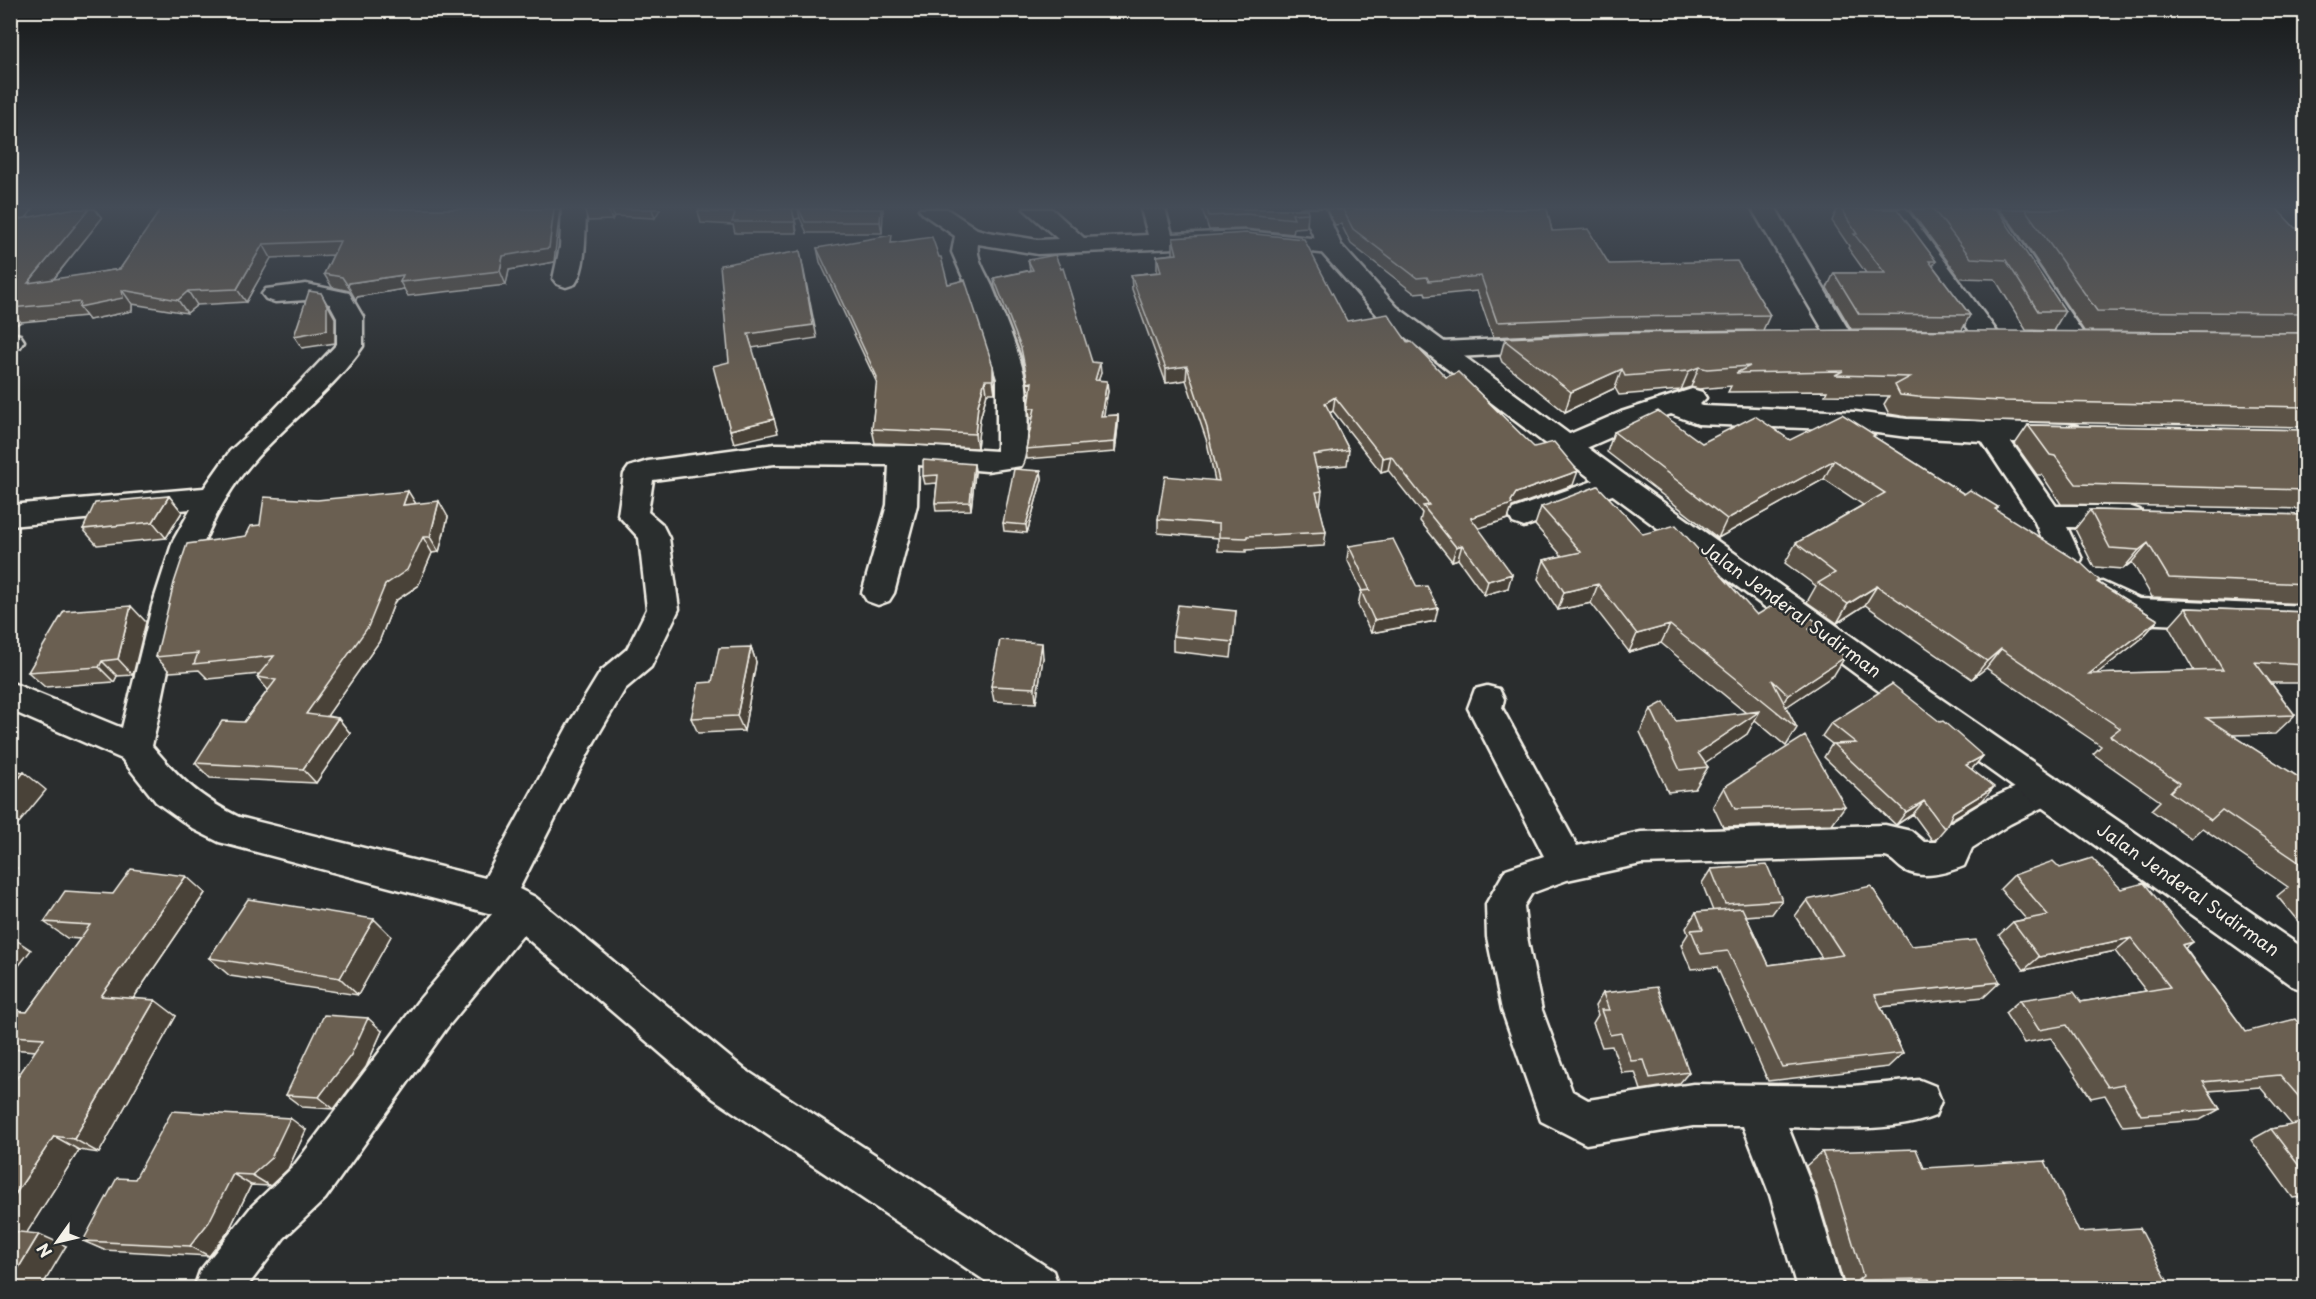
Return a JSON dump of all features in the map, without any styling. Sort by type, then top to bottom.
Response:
[{"type":"street","points":[[566,279],[568,270]]},
{"type":"street","points":[[217,1288],[268,1222],[309,1183],[432,1015],[508,903],[582,732],[614,680],[639,658],[663,609],[654,538],[632,511],[639,474],[775,454],[923,454],[982,460],[1011,459],[1013,438],[1011,379],[972,270]]},
{"type":"street","name":"Jalan Jenderal Sudirman","points":[[1350,270],[1388,312],[1616,483],[1884,677],[2306,973]]},
{"type":"street","points":[[1800,270],[1841,339]]},
{"type":"street","points":[[1943,270],[2000,339],[1955,339]]},
{"type":"street","points":[[2032,270],[2087,342],[2043,341]]},
{"type":"street","points":[[134,749],[168,606],[188,541],[213,497],[240,458],[283,417],[350,346],[350,317],[340,298],[306,292],[275,294]]},
{"type":"street","points":[[1441,350],[1576,343]]},
{"type":"street","points":[[1568,446],[1631,418],[1672,404],[1698,415],[1840,416],[1907,428],[1990,432],[2097,433]]},
{"type":"street","points":[[1840,416],[1891,452]]},
{"type":"street","points":[[1990,432],[2037,525],[2091,587],[2108,599],[2134,611],[2306,618]]},
{"type":"street","points":[[878,593],[902,505],[904,455]]},
{"type":"street","points":[[1524,516],[1616,483]]},
{"type":"street","points":[[10,516],[213,497]]},
{"type":"street","points":[[2037,525],[2153,518]]},
{"type":"street","points":[[10,695],[134,749],[169,790],[208,819],[232,831],[508,903],[729,1084],[1036,1288]]},
{"type":"street","points":[[1487,699],[1485,708],[1567,864]]},
{"type":"street","points":[[1920,1101],[1852,1107],[1693,1105],[1586,1122],[1556,1106],[1522,1010],[1507,936],[1505,904],[1519,881],[1567,864],[1641,848],[1892,841],[1916,858],[1938,858],[1951,855],[1956,838],[1996,813],[2044,789]]},
{"type":"street","points":[[1755,1105],[1766,1126],[1790,1190],[1820,1288]]},
{"type":"building","points":[[10,270],[39,270],[28,283],[116,270],[248,270],[237,289],[188,291],[178,300],[122,290],[123,298],[79,307],[80,302],[10,308]]},
{"type":"building","points":[[326,270],[500,270],[400,282],[403,275],[349,283],[348,286],[342,277],[324,274]]},
{"type":"building","points":[[720,270],[803,270],[813,325],[748,334],[774,419],[730,430],[713,366],[729,362]]},
{"type":"building","points":[[827,270],[944,270],[948,284],[965,280],[993,366],[993,380],[985,380],[978,405],[975,434],[872,429],[877,377]]},
{"type":"building","points":[[1033,270],[1063,270],[1092,362],[1100,363],[1095,380],[1107,381],[1101,416],[1118,415],[1115,442],[1026,449],[1035,408],[1029,408],[1032,382],[1028,383],[1021,348],[994,278]]},
{"type":"building","points":[[1160,270],[1320,270],[1347,321],[1388,314],[1408,343],[1412,342],[1446,377],[1458,372],[1534,447],[1554,442],[1578,471],[1516,493],[1511,501],[1512,504],[1471,518],[1512,574],[1488,581],[1462,545],[1456,547],[1423,506],[1429,505],[1391,456],[1383,458],[1335,397],[1325,403],[1349,450],[1313,455],[1322,491],[1316,492],[1326,532],[1247,536],[1247,538],[1219,537],[1219,524],[1158,519],[1165,476],[1219,481],[1207,428],[1187,366],[1166,369],[1131,275],[1161,272]]},
{"type":"building","points":[[1406,270],[1742,270],[1770,315],[1614,317],[1497,322],[1481,276],[1429,281],[1427,277],[1417,278]]},
{"type":"building","points":[[1882,270],[1936,270],[1970,315],[1859,314],[1834,273],[1885,273]]},
{"type":"building","points":[[2012,270],[2037,270],[2065,311],[2038,311]]},
{"type":"building","points":[[2068,270],[2306,270],[2306,313],[2097,311]]},
{"type":"building","points":[[309,291],[321,293],[327,305],[327,330],[294,336]]},
{"type":"building","points":[[1851,330],[2306,333],[2306,407],[2002,401],[1918,397],[1900,395],[1895,385],[1910,377],[1835,375],[1843,371],[1736,373],[1750,366],[1707,369],[1699,367],[1689,371],[1625,376],[1622,369],[1571,392],[1507,342],[1505,338],[1615,333]]},
{"type":"building","points":[[1658,411],[1702,443],[1755,416],[1790,440],[1842,414],[1964,494],[1970,490],[1998,507],[1995,509],[2081,563],[2099,580],[2097,582],[2158,620],[2089,674],[2223,670],[2186,608],[2306,612],[2306,665],[2255,662],[2295,715],[2206,718],[2306,782],[2306,867],[2222,810],[2211,820],[2170,792],[2179,783],[2110,736],[2120,728],[2001,649],[1987,661],[1877,586],[1848,604],[1818,583],[1835,573],[1796,543],[1885,493],[1834,460],[1727,519],[1614,432]]},
{"type":"building","points":[[2028,425],[2306,430],[2306,490],[2076,484],[2055,456],[2050,455]]},
{"type":"building","points":[[923,460],[974,464],[970,502],[935,503],[938,475],[923,476]]},
{"type":"building","points":[[1014,469],[1041,471],[1026,525],[1003,523]]},
{"type":"building","points":[[1598,486],[1643,534],[1676,525],[1757,615],[1775,604],[1779,607],[1789,602],[1818,623],[1809,629],[1845,657],[1788,695],[1772,680],[1797,728],[1670,625],[1637,634],[1598,584],[1564,592],[1544,560],[1581,552],[1541,507]]},
{"type":"building","points":[[408,491],[403,505],[439,501],[430,537],[423,537],[407,570],[385,585],[368,627],[306,714],[338,718],[303,769],[195,763],[222,721],[244,722],[276,680],[257,677],[274,656],[194,664],[198,653],[156,657],[174,583],[187,544],[246,536],[251,526],[260,525],[264,497],[317,500]]},
{"type":"building","points":[[169,496],[153,522],[83,529],[95,503]]},
{"type":"building","points":[[2090,510],[2306,515],[2306,584],[2169,578],[2148,543],[2139,550],[2110,548]]},
{"type":"building","points":[[1393,539],[1417,587],[1427,586],[1438,608],[1374,620],[1361,591],[1370,590],[1349,546]]},
{"type":"building","points":[[1178,605],[1236,611],[1233,642],[1173,636]]},
{"type":"building","points":[[131,606],[118,659],[102,661],[99,667],[28,672],[64,611]]},
{"type":"building","points":[[1000,640],[1042,643],[1035,688],[991,686]]},
{"type":"building","points":[[751,647],[737,716],[691,718],[699,683],[712,682],[719,648]]},
{"type":"building","points":[[1892,684],[1940,722],[1943,721],[1983,756],[1966,765],[1994,787],[1953,812],[1946,827],[1943,827],[1924,801],[1906,812],[1833,744],[1856,743],[1831,723]]},
{"type":"building","points":[[1664,702],[1676,721],[1760,711],[1698,753],[1708,767],[1680,770],[1651,709]]},
{"type":"building","points":[[1805,736],[1845,806],[1735,809],[1724,787]]},
{"type":"building","points":[[10,770],[24,772],[10,789]]},
{"type":"building","points":[[2092,858],[2121,889],[2144,883],[2193,942],[2182,945],[2246,1032],[2295,1019],[2306,1031],[2306,1105],[2280,1075],[2203,1082],[2220,1109],[2141,1115],[2123,1084],[2108,1087],[2067,1025],[2039,1030],[2020,1000],[2074,992],[2081,1002],[2170,987],[2131,938],[2039,957],[2013,922],[2048,915],[2014,875],[2053,861],[2060,868]]},
{"type":"building","points":[[1767,865],[1782,900],[1725,904],[1711,869]]},
{"type":"building","points":[[131,869],[186,876],[101,996],[155,1000],[74,1139],[54,1136],[10,1202],[10,1088],[44,1038],[10,1036],[10,1011],[27,1012],[90,925],[44,922],[65,891],[113,894]]},
{"type":"building","points":[[1871,886],[1911,946],[1976,940],[2000,982],[1875,995],[1903,1053],[1782,1067],[1728,951],[1701,954],[1691,930],[1703,929],[1696,912],[1742,908],[1769,965],[1843,955],[1807,900]]},
{"type":"building","points":[[248,899],[374,919],[340,978],[209,958]]},
{"type":"building","points":[[1657,987],[1689,1072],[1650,1078],[1644,1060],[1631,1061],[1621,1033],[1610,1035],[1601,1010],[1609,1010],[1603,993]]},
{"type":"building","points":[[324,1015],[368,1018],[351,1055],[319,1097],[286,1095]]},
{"type":"building","points":[[172,1111],[290,1118],[271,1158],[252,1175],[233,1174],[209,1222],[190,1246],[83,1241],[117,1178],[135,1179]]},
{"type":"building","points":[[2306,1122],[2306,1175],[2271,1129]]},
{"type":"building","points":[[1916,1149],[1924,1168],[2045,1161],[2079,1232],[2140,1228],[2171,1288],[2014,1288],[2013,1285],[1933,1288],[1929,1279],[1858,1280],[1863,1276],[1834,1181],[1822,1152]]},
{"type":"building","points":[[10,1231],[39,1234],[10,1282]]}]
